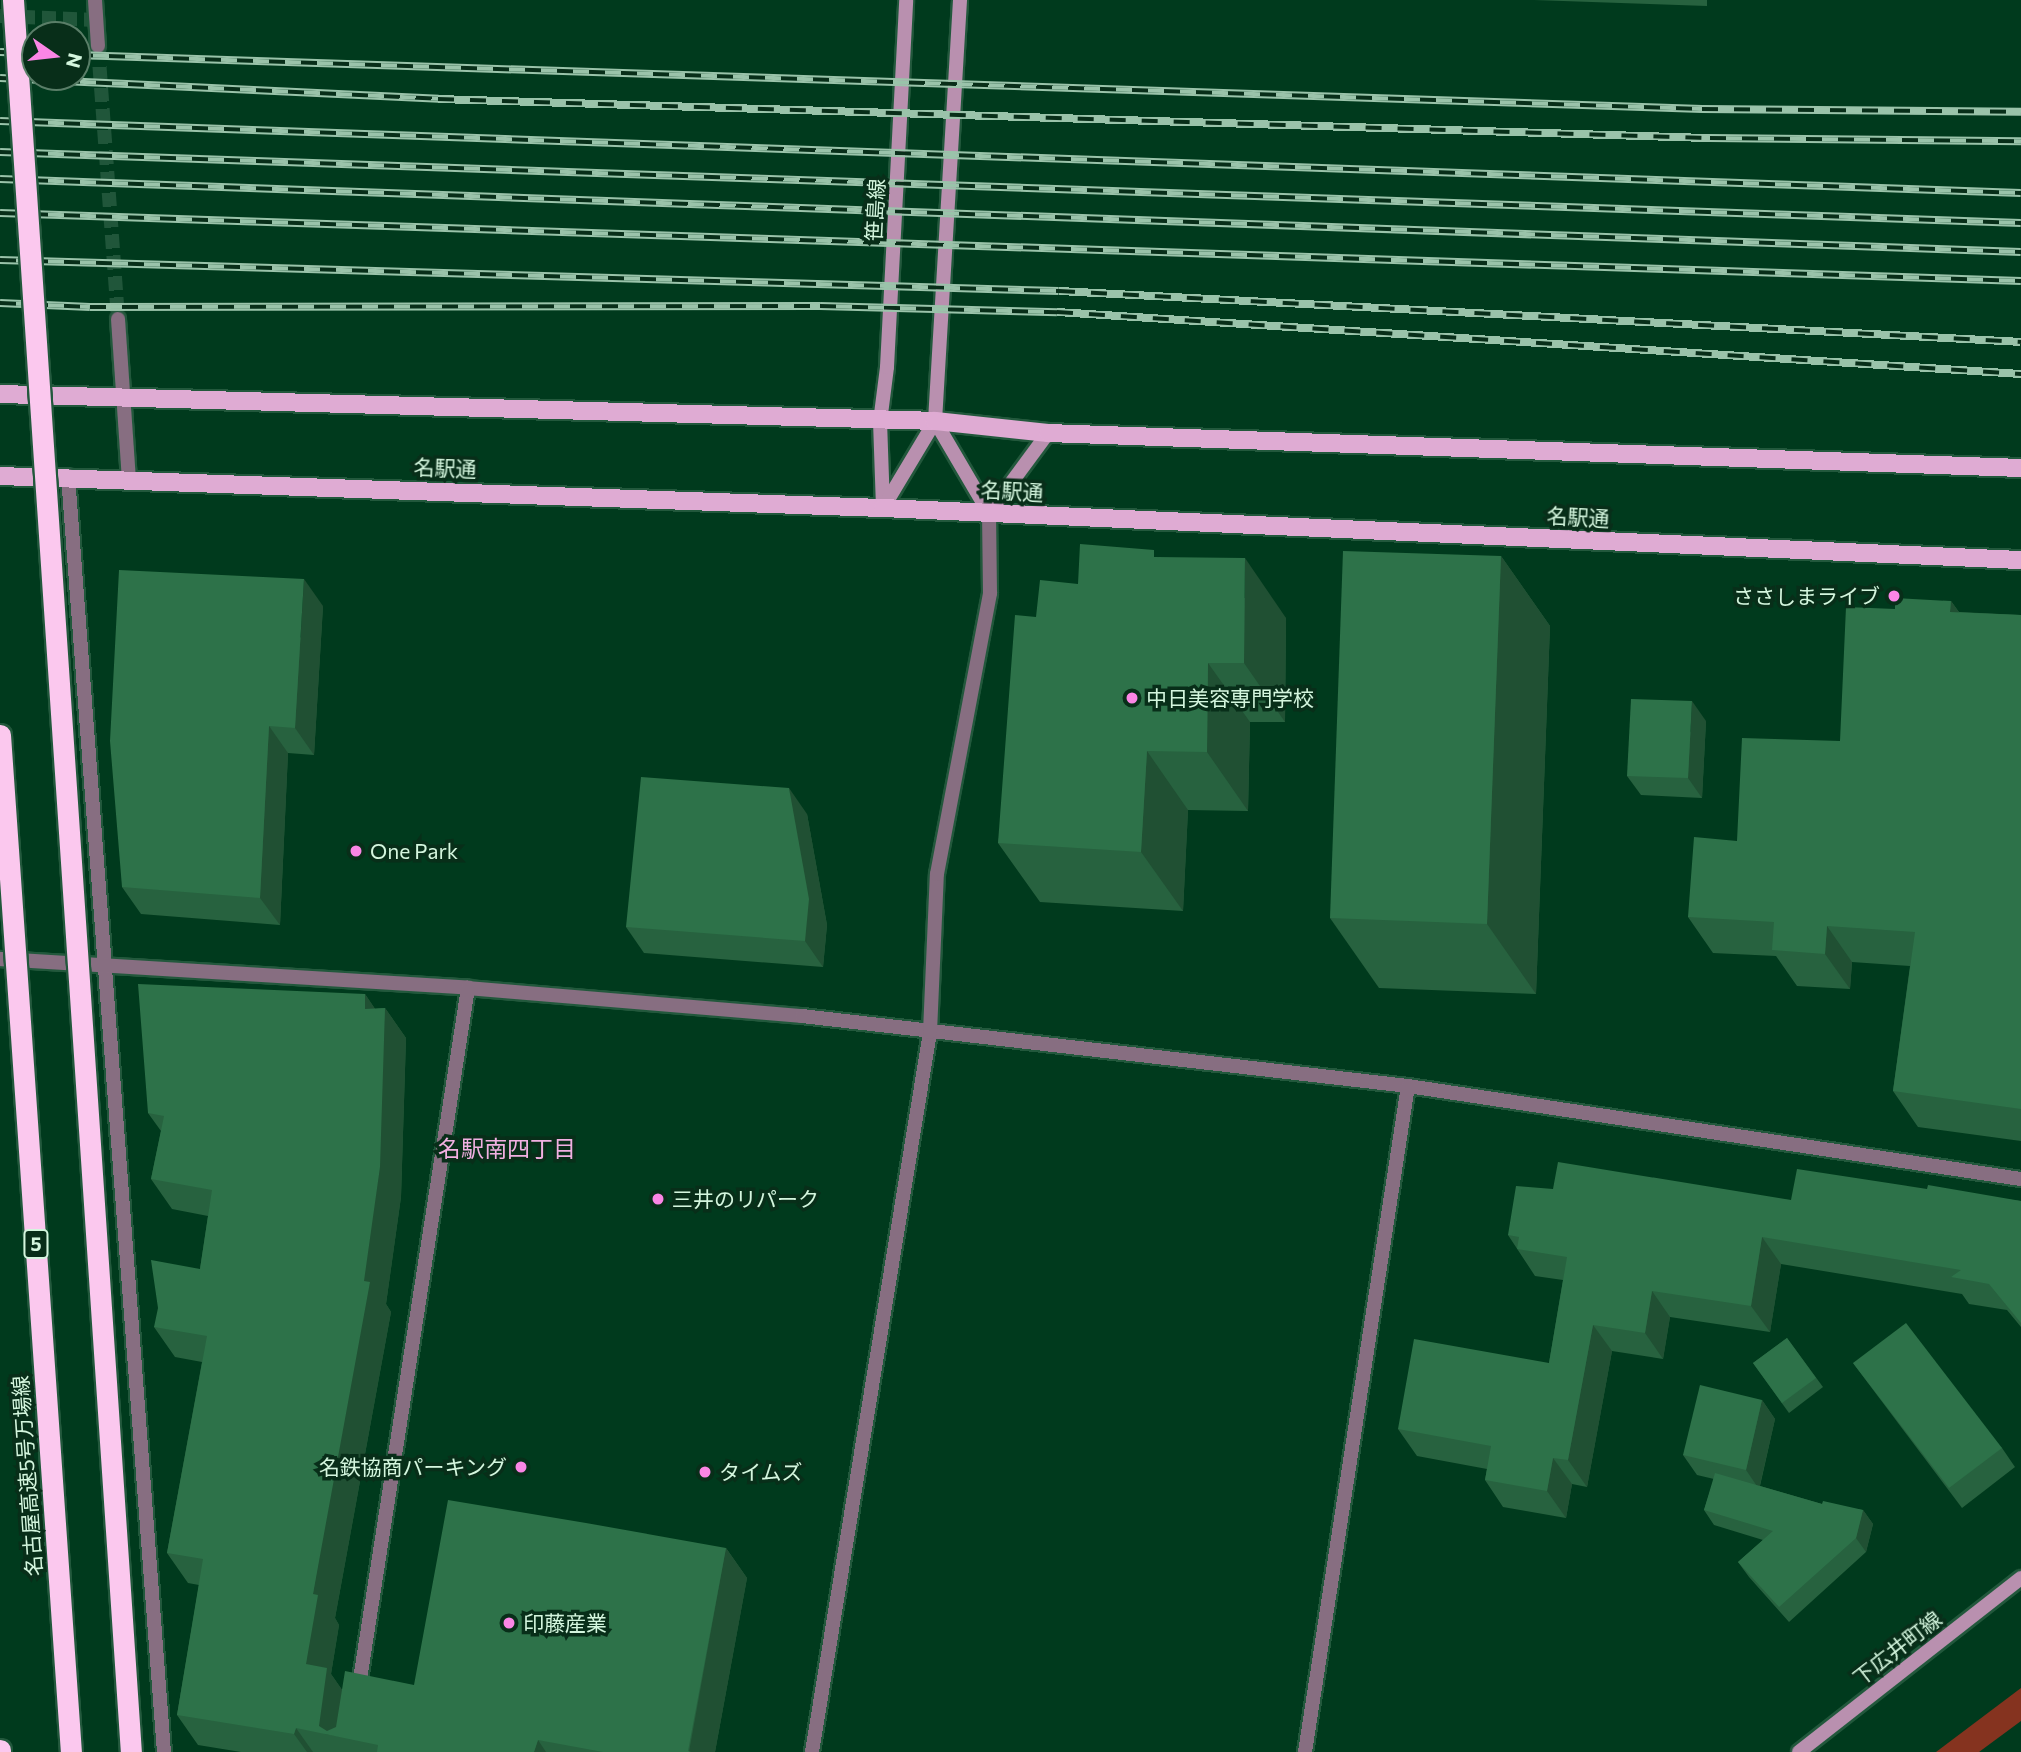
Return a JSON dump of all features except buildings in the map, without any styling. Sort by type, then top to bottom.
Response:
[{"type":"highway","points":[[13,0],[131,1752]]},
{"type":"highway","name":"名古屋高速5号万場線","points":[[0,735],[71,1752]]},
{"type":"main road","points":[[0,394],[880,422],[935,421],[1048,433],[2021,468]]},
{"type":"main road","name":"名駅通","points":[[0,476],[68,476],[883,508],[2021,560]]},
{"type":"street","points":[[94,0],[98,46]]},
{"type":"street","name":"笹島線","points":[[883,508],[880,422],[887,367],[906,0]]},
{"type":"street","points":[[883,508],[935,421],[960,0]]},
{"type":"street","points":[[118,319],[129,479]]},
{"type":"street","points":[[812,1752],[930,1032],[937,874],[990,593],[989,513],[935,421]]},
{"type":"street","points":[[989,513],[1048,433]]},
{"type":"street","points":[[68,476],[164,1752]]},
{"type":"street","points":[[0,959],[468,988],[802,1016],[1408,1086],[2021,1179]]},
{"type":"street","points":[[355,1712],[468,988]]},
{"type":"street","points":[[1304,1752],[1408,1086]]},
{"type":"street","name":"下広井町線","points":[[1799,1752],[2021,1578]]},
{"type":"shaded area","points":[[2021,1688],[2021,1721],[1979,1752],[1936,1752]]},
{"type":"tunnel","points":[[0,16],[96,20]]},
{"type":"tunnel","points":[[98,46],[118,319]]},
{"type":"railway","points":[[0,52],[21,53]]},
{"type":"railway","points":[[91,55],[1702,109],[2021,112]]},
{"type":"railway","points":[[0,78],[438,99],[1710,138],[2021,141]]},
{"type":"railway","points":[[0,121],[2021,193]]},
{"type":"railway","points":[[0,152],[2021,223]]},
{"type":"railway","points":[[0,179],[2021,252]]},
{"type":"railway","points":[[0,213],[2021,281]]},
{"type":"railway","points":[[0,260],[1059,291],[2021,342]]},
{"type":"railway","points":[[0,303],[90,307],[820,306],[1057,312],[2021,374]]},
{"type":"place","name":"ささしまライブ","points":[[1894,596]]},
{"type":"place","name":"中日美容専門学校","points":[[1132,698]]},
{"type":"place","name":"One Park","points":[[356,851]]},
{"type":"place","name":"三井のリパーク","points":[[658,1199]]},
{"type":"place","name":"名鉄協商パーキング","points":[[521,1467]]},
{"type":"place","name":"タイムズ","points":[[705,1472]]},
{"type":"place","name":"印藤産業","points":[[509,1623]]},
{"type":"district","name":"名駅南四丁目","points":[[507,1148]]}]
